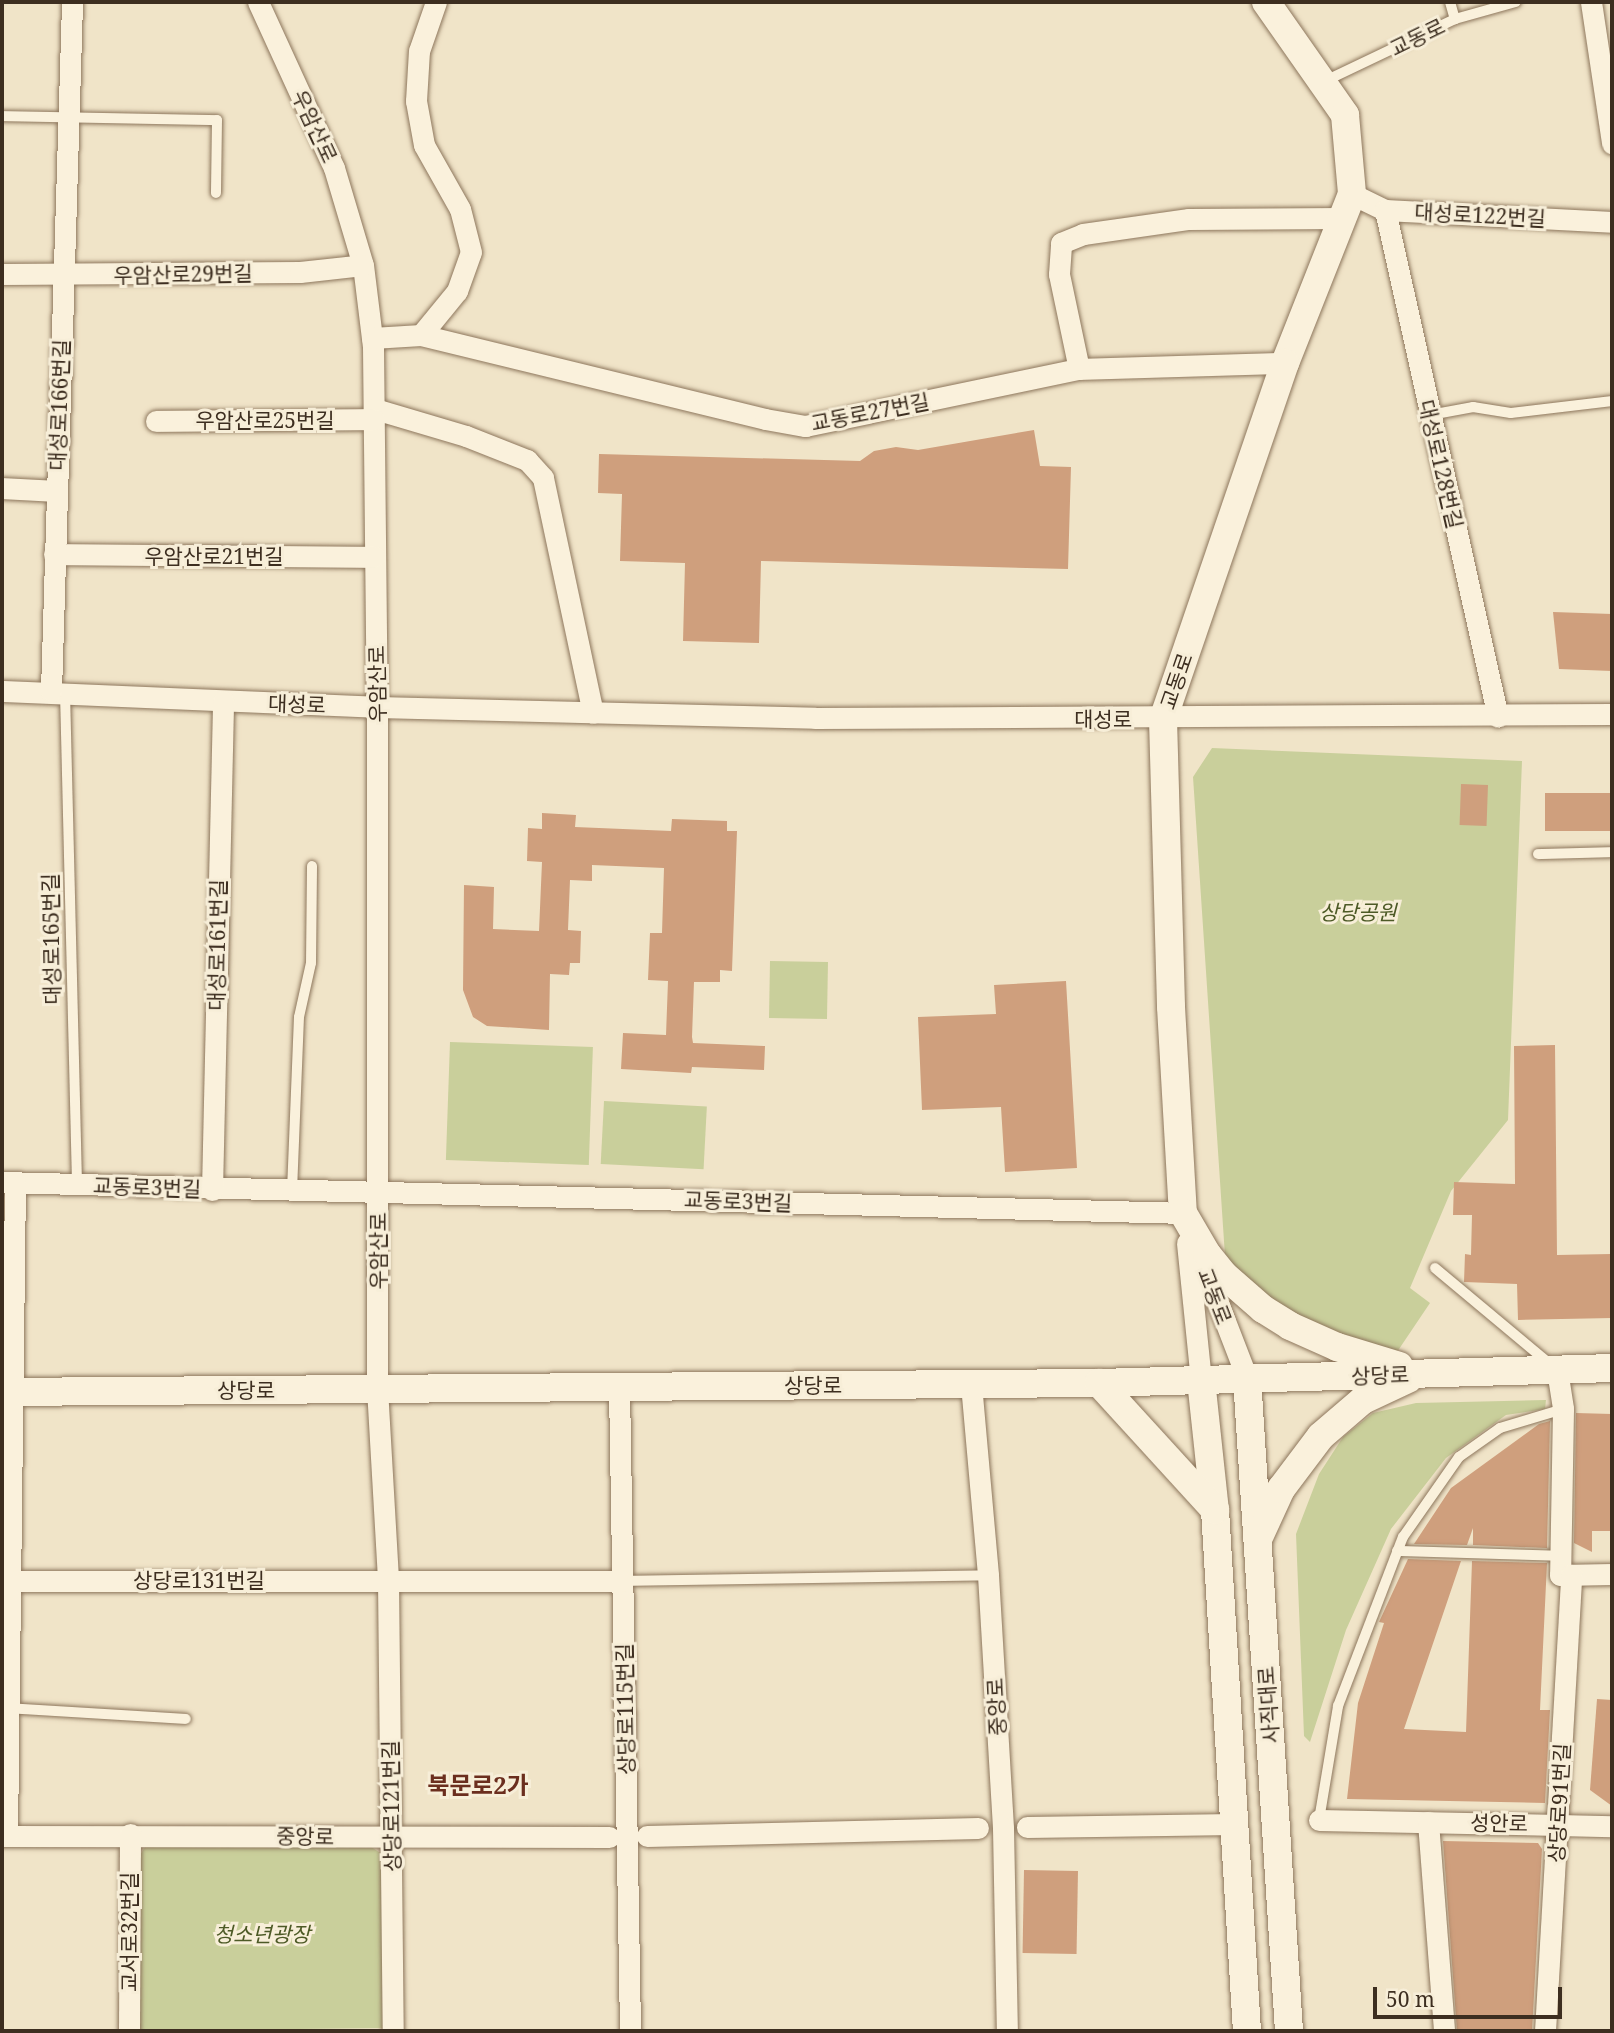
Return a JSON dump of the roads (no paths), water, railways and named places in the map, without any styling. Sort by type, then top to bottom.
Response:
[{"type":"main road","name":"교동로","points":[[1183,1213],[1171,1007],[1163,719],[1285,363],[1347,206],[1345,115],[1266,2]]},
{"type":"main road","points":[[1183,1213],[1207,1254],[1224,1275],[1263,1309],[1290,1326],[1337,1347],[1422,1373]]},
{"type":"main road","name":"상당로","points":[[7,1392],[971,1384],[1612,1368]]},
{"type":"main road","points":[[1258,1541],[1281,1489],[1321,1436],[1363,1400],[1422,1373]]},
{"type":"main road","name":"사직대로","points":[[1247,1378],[1289,2031]]},
{"type":"main road","name":"사직대로","points":[[1201,1380],[1216,1510],[1247,2031]]},
{"type":"main road","points":[[1099,1382],[1216,1510]]},
{"type":"street","name":"대성로166번길","points":[[58,691],[54,554],[72,2]]},
{"type":"street","name":"우암산로","points":[[258,2],[334,168],[363,265],[372,338],[377,707],[377,1388]]},
{"type":"street","points":[[421,335],[457,291],[471,251],[460,209],[424,145],[416,101],[419,51],[436,2]]},
{"type":"street","points":[[1591,2],[1612,143]]},
{"type":"street","points":[[1079,369],[1059,274],[1061,243],[1083,233],[1189,219],[1347,206]]},
{"type":"street","name":"대성로122번길","points":[[1347,206],[1612,222]]},
{"type":"street","name":"대성로128번길","points":[[1385,210],[1498,717]]},
{"type":"street","name":"우암산로29번길","points":[[2,274],[300,272],[363,265]]},
{"type":"street","name":"교동로27번길","points":[[372,338],[421,335],[765,419],[804,426],[1079,369],[1285,363]]},
{"type":"street","points":[[375,414],[466,436],[527,460],[543,478],[593,713]]},
{"type":"street","name":"우암산로25번길","points":[[156,421],[375,414]]},
{"type":"street","points":[[2,488],[56,491]]},
{"type":"street","name":"우암산로21번길","points":[[54,554],[374,557]]},
{"type":"street","name":"대성로","points":[[2,691],[58,691],[377,707],[829,718],[1163,719],[1612,714]]},
{"type":"street","name":"대성로161번길","points":[[212,1190],[223,701]]},
{"type":"street","points":[[4,1836],[7,1708],[8,1183]]},
{"type":"street","name":"교동로3번길","points":[[8,1183],[1183,1213]]},
{"type":"street","name":"교동로","points":[[1183,1213],[1247,1378]]},
{"type":"street","name":"교동로","points":[[1183,1213],[1201,1380]]},
{"type":"street","name":"상당로91번길","points":[[1545,2031],[1558,1824],[1566,1565],[1563,1409],[1557,1370]]},
{"type":"street","name":"중앙로","points":[[971,1384],[988,1575],[1003,1828],[1007,2031]]},
{"type":"street","name":"상당로115번길","points":[[619,1387],[630,2031]]},
{"type":"street","name":"상당로121번길","points":[[377,1388],[388,1580],[393,2031]]},
{"type":"street","points":[[1566,1565],[1612,1574]]},
{"type":"street","points":[[388,1580],[622,1581]]},
{"type":"street","name":"상당로131번길","points":[[6,1581],[388,1580]]},
{"type":"street","name":"성안로","points":[[1319,1820],[1612,1826]]},
{"type":"street","points":[[1428,1822],[1444,2031]]},
{"type":"street","points":[[1027,1827],[1235,1824]]},
{"type":"street","points":[[647,1836],[978,1828]]},
{"type":"street","name":"중앙로","points":[[4,1836],[130,1834],[609,1837]]},
{"type":"street","name":"교서로32번길","points":[[129,2031],[130,1834]]},
{"type":"lane","points":[[1450,2],[1455,19]]},
{"type":"lane","name":"교동로","points":[[1322,82],[1455,19],[1516,2]]},
{"type":"lane","points":[[2,116],[217,120],[216,193]]},
{"type":"lane","points":[[1430,415],[1473,407],[1511,413],[1612,401]]},
{"type":"lane","name":"대성로165번길","points":[[58,691],[77,1185]]},
{"type":"lane","points":[[1538,854],[1612,852]]},
{"type":"lane","points":[[292,1191],[299,1017],[310,962],[312,866]]},
{"type":"lane","points":[[1435,1268],[1557,1370]]},
{"type":"lane","points":[[1319,1820],[1338,1706],[1403,1537],[1459,1457],[1500,1428],[1563,1409]]},
{"type":"lane","points":[[1397,1551],[1566,1565]]},
{"type":"lane","points":[[622,1581],[988,1575]]},
{"type":"lane","points":[[7,1708],[186,1719]]},
{"type":"district","name":"북문로2가","points":[[478,1785]]},
{"type":"park label","name":"상당공원","points":[[1358,912]]},
{"type":"park label","name":"청소년광장","points":[[262,1934]]}]
